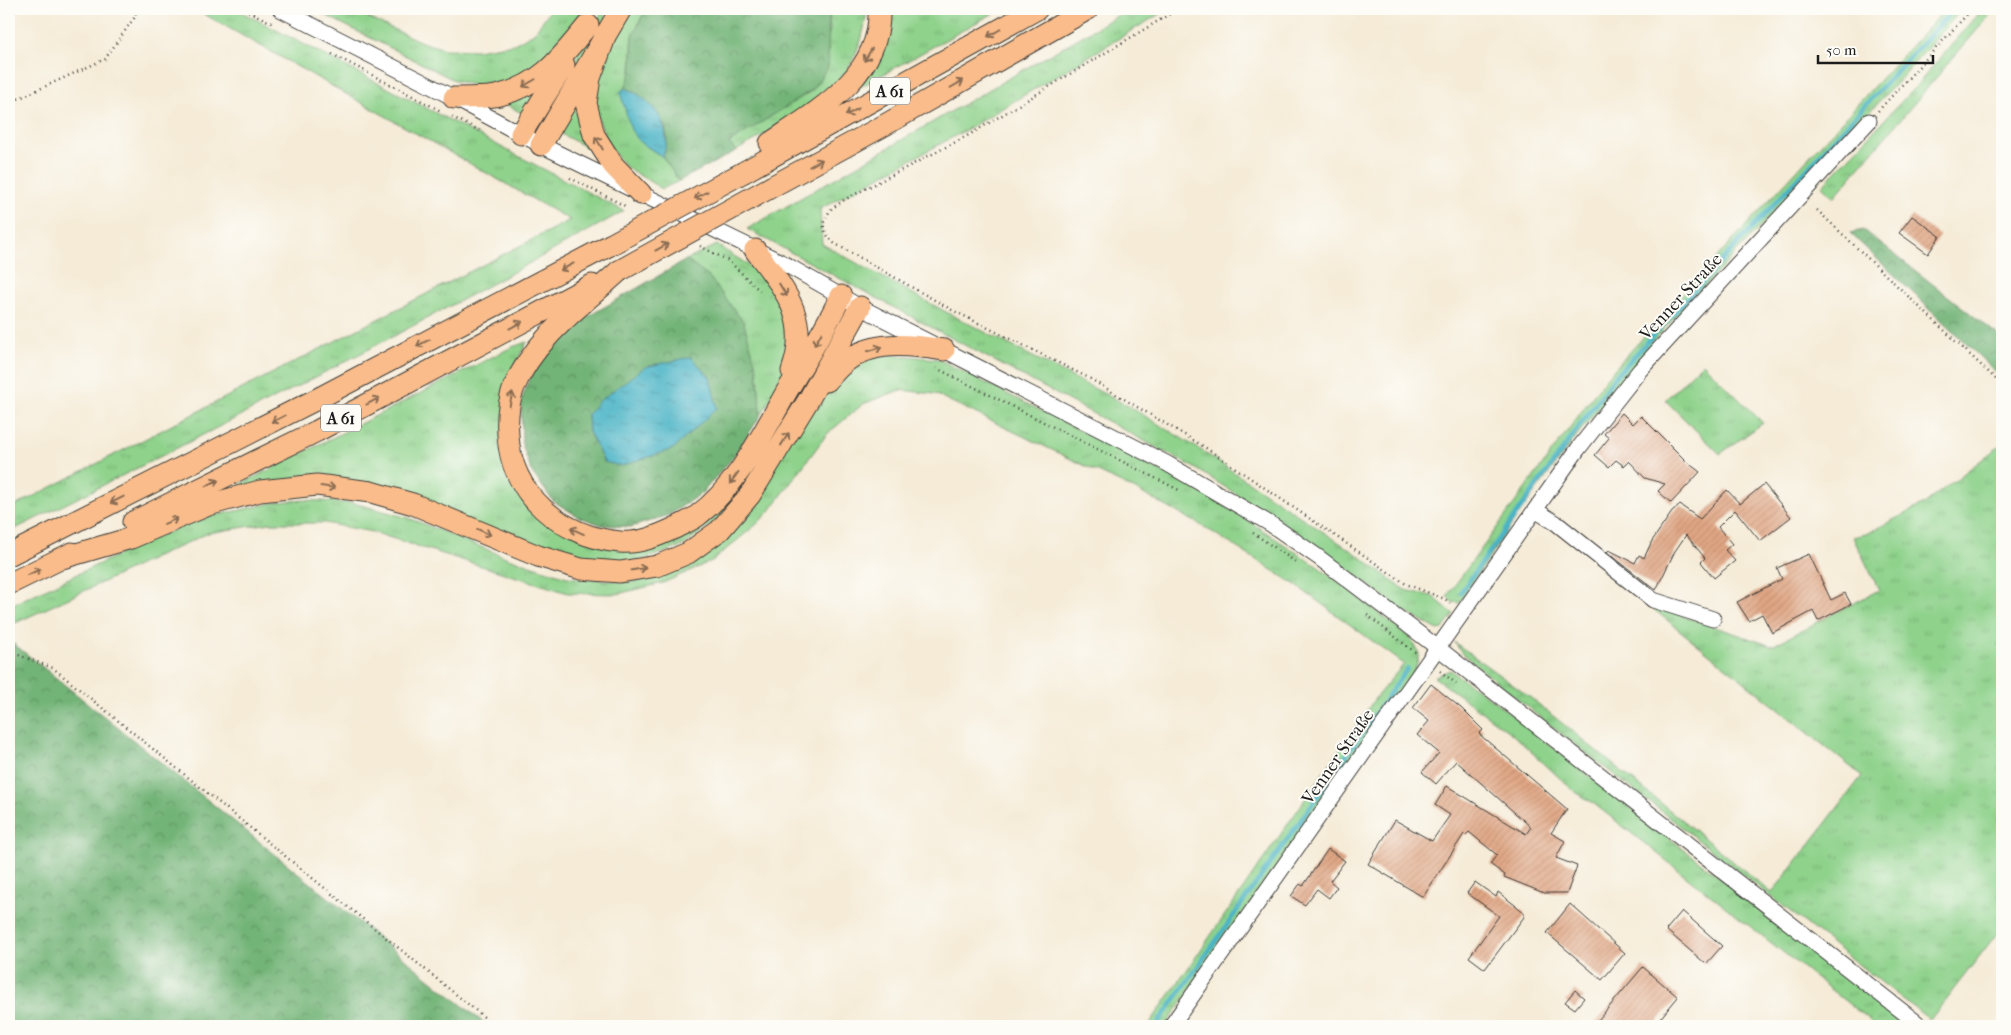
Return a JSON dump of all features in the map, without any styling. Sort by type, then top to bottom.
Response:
[{"type":"highway","points":[[541,145],[621,9]]},
{"type":"highway","points":[[744,172],[766,146],[825,107],[858,72],[875,44],[880,19],[879,9]]},
{"type":"highway","name":"A 61","points":[[9,555],[321,397],[610,245],[1037,9]]},
{"type":"highway","name":"A 61","points":[[9,584],[317,431],[619,271],[882,126],[1088,9]]},
{"type":"highway","points":[[454,98],[498,96],[525,86],[549,71],[593,17]]},
{"type":"highway","points":[[521,134],[593,17]]},
{"type":"highway","points":[[604,40],[590,78],[586,103],[594,135],[613,165],[641,194]]},
{"type":"highway","points":[[755,250],[792,305],[798,320],[799,335],[796,357],[779,405]]},
{"type":"highway","points":[[619,271],[545,338],[526,363],[513,389],[507,420],[509,449],[519,480],[535,503],[558,522],[588,536],[621,542],[657,537],[697,517],[732,482],[779,405],[841,296]]},
{"type":"highway","points":[[59,559],[131,538],[208,505],[260,491],[317,485],[372,492],[413,504],[538,556],[581,569],[620,572],[657,566],[688,553],[720,530],[750,495],[809,399],[860,307]]},
{"type":"highway","points":[[809,399],[844,363],[861,353],[888,345],[907,344],[944,350]]},
{"type":"street","points":[[280,9],[541,145],[784,264],[860,307],[1166,463],[1272,525],[1438,648],[1922,1026]]},
{"type":"street","name":"Venner Straße","points":[[1171,1026],[1578,449],[1640,370],[1869,121]]},
{"type":"street","points":[[1535,510],[1556,523],[1653,600],[1713,619]]},
{"type":"path","points":[[9,104],[105,59],[130,25],[137,9]]},
{"type":"path","points":[[1178,9],[969,135],[844,200],[830,210],[823,224],[826,234],[834,243],[952,310],[1087,376],[1203,446],[1406,584],[1445,599],[1462,614]]},
{"type":"path","points":[[1869,121],[1972,9]]},
{"type":"path","points":[[1816,210],[2002,385]]},
{"type":"path","points":[[9,655],[16,654],[54,668],[496,1026]]},
{"type":"green space","points":[[195,9],[236,9],[624,211],[318,376],[9,532],[9,509],[570,220]]},
{"type":"green space","points":[[313,9],[349,9],[424,43],[445,49],[477,50],[514,44],[534,33],[551,9],[584,9],[574,26],[546,62],[521,80],[491,90],[454,80]]},
{"type":"green space","points":[[631,9],[646,9],[632,42],[629,80],[620,92],[641,143],[663,157],[679,181],[662,189],[626,167],[609,147],[592,102],[597,74]]},
{"type":"green space","points":[[646,9],[829,9],[828,67],[812,90],[729,143],[736,151],[679,181],[663,157],[667,139],[665,126],[636,92],[625,88],[631,73],[633,36]]},
{"type":"green space","points":[[829,9],[866,9],[866,19],[861,41],[848,70],[816,105],[736,151],[728,143],[813,90],[830,30]]},
{"type":"green space","points":[[885,9],[1001,9],[855,90]]},
{"type":"green space","points":[[1129,9],[1168,9],[966,130],[820,209],[822,244],[948,313],[1132,408],[1199,449],[1358,555],[1405,590],[1432,596],[1454,614],[1443,629],[1438,630],[1402,610],[1273,517],[1193,467],[747,229]]},
{"type":"green space","points":[[1945,9],[1962,9],[1904,75],[1664,329],[1581,430],[1518,515],[1459,603],[1452,602],[1447,596],[1606,378]]},
{"type":"green space","points":[[1983,9],[1995,9],[1834,197],[1822,186],[1916,86]]},
{"type":"green space","points":[[601,13],[607,17],[550,117],[543,113]]},
{"type":"green space","points":[[539,84],[525,115],[505,104]]},
{"type":"green space","points":[[572,103],[578,104],[588,141],[585,147],[558,132]]},
{"type":"green space","points":[[1863,230],[2002,338],[2002,378],[1850,233]]},
{"type":"green space","points":[[717,245],[756,270],[778,292],[789,314],[785,374],[761,415],[757,369],[710,278],[686,260]]},
{"type":"green space","points":[[686,260],[710,278],[744,323],[757,369],[761,415],[734,456],[703,492],[669,515],[631,527],[602,525],[579,517],[553,501],[531,471],[522,444],[521,401],[532,372],[568,328]],"holes":[[[588,414],[604,462],[589,432]]]},
{"type":"green space","points":[[527,342],[512,370],[514,481],[593,542],[658,539],[770,446],[720,518],[683,546],[638,561],[596,563],[538,551],[374,487],[236,491],[239,485],[512,347]]},
{"type":"green space","points":[[879,353],[938,359],[1182,482],[1235,512],[1317,566],[1410,637],[1419,653],[1416,668],[1165,1026],[1148,1026],[1376,697],[1404,664],[1294,584],[1206,528],[1140,492],[935,394],[900,390],[863,404],[827,434],[769,512],[757,524],[712,561],[663,583],[617,594],[568,593],[372,532],[325,523],[270,523],[208,533],[9,626],[9,606],[159,536],[208,517],[277,502],[305,500],[353,503],[409,518],[508,558],[567,577],[629,582],[655,576],[687,564],[806,419],[828,388],[838,378]]},
{"type":"green space","points":[[1703,363],[1763,423],[1720,454],[1665,400]]},
{"type":"green space","points":[[2002,444],[2002,927],[1930,1020],[1536,714],[1463,654],[1454,642],[1531,698],[1772,893],[1862,776],[1647,604],[1772,646],[1879,590],[1853,537],[1866,534],[1924,504]]},
{"type":"green space","points":[[14,644],[488,1026],[9,1026],[9,646]]},
{"type":"green space","points":[[1450,670],[1494,701],[1910,1026],[1877,1026],[1593,803],[1574,791],[1512,734],[1434,677]]},
{"type":"water","points":[[625,88],[640,96],[653,107],[662,121],[666,140],[663,157],[641,143],[631,130],[620,92]]},
{"type":"water","points":[[691,357],[710,377],[717,408],[673,449],[621,466],[604,462],[589,432],[588,414],[599,401],[645,367]]},
{"type":"building","points":[[1912,216],[1940,236],[1928,254],[1899,233]]},
{"type":"building","points":[[1622,413],[1633,424],[1641,416],[1687,462],[1700,472],[1671,503],[1658,491],[1665,484],[1645,478],[1629,461],[1624,466],[1616,460],[1609,467],[1595,455],[1609,438],[1604,434]]},
{"type":"building","points":[[1764,484],[1791,517],[1760,541],[1735,510],[1718,527],[1732,544],[1725,550],[1735,561],[1714,578],[1701,562],[1705,558],[1686,535],[1675,551],[1656,590],[1607,552],[1609,550],[1635,563],[1639,555],[1644,558],[1652,541],[1672,512],[1680,505],[1700,519],[1727,490],[1740,504]]},
{"type":"building","points":[[1809,554],[1831,600],[1845,593],[1851,604],[1818,621],[1813,611],[1772,633],[1762,614],[1749,621],[1737,602],[1782,579],[1777,568]]},
{"type":"building","points":[[1431,684],[1461,708],[1483,730],[1479,734],[1567,809],[1551,833],[1565,841],[1556,858],[1577,866],[1567,893],[1544,893],[1504,877],[1505,875],[1490,864],[1497,855],[1469,832],[1466,835],[1464,834],[1423,897],[1368,864],[1395,820],[1432,841],[1450,815],[1435,805],[1447,786],[1526,834],[1531,827],[1456,761],[1436,784],[1422,772],[1439,753],[1417,735],[1429,721],[1413,708]]},
{"type":"building","points":[[1328,849],[1345,861],[1330,881],[1337,887],[1329,898],[1317,889],[1305,905],[1291,896],[1300,884],[1303,886]]},
{"type":"building","points":[[1475,882],[1496,897],[1498,892],[1524,912],[1524,917],[1485,969],[1469,957],[1499,916],[1467,893]]},
{"type":"building","points":[[1570,904],[1625,953],[1602,980],[1547,933]]},
{"type":"building","points":[[1682,911],[1722,946],[1706,964],[1666,930]]},
{"type":"building","points":[[1643,967],[1678,997],[1654,1026],[1593,1026]]},
{"type":"building","points":[[1575,990],[1584,998],[1575,1009],[1565,1002]]},
{"type":"waterway","points":[[1461,592],[1613,379],[1954,9]]},
{"type":"waterway","points":[[1156,1026],[1407,669]]}]
